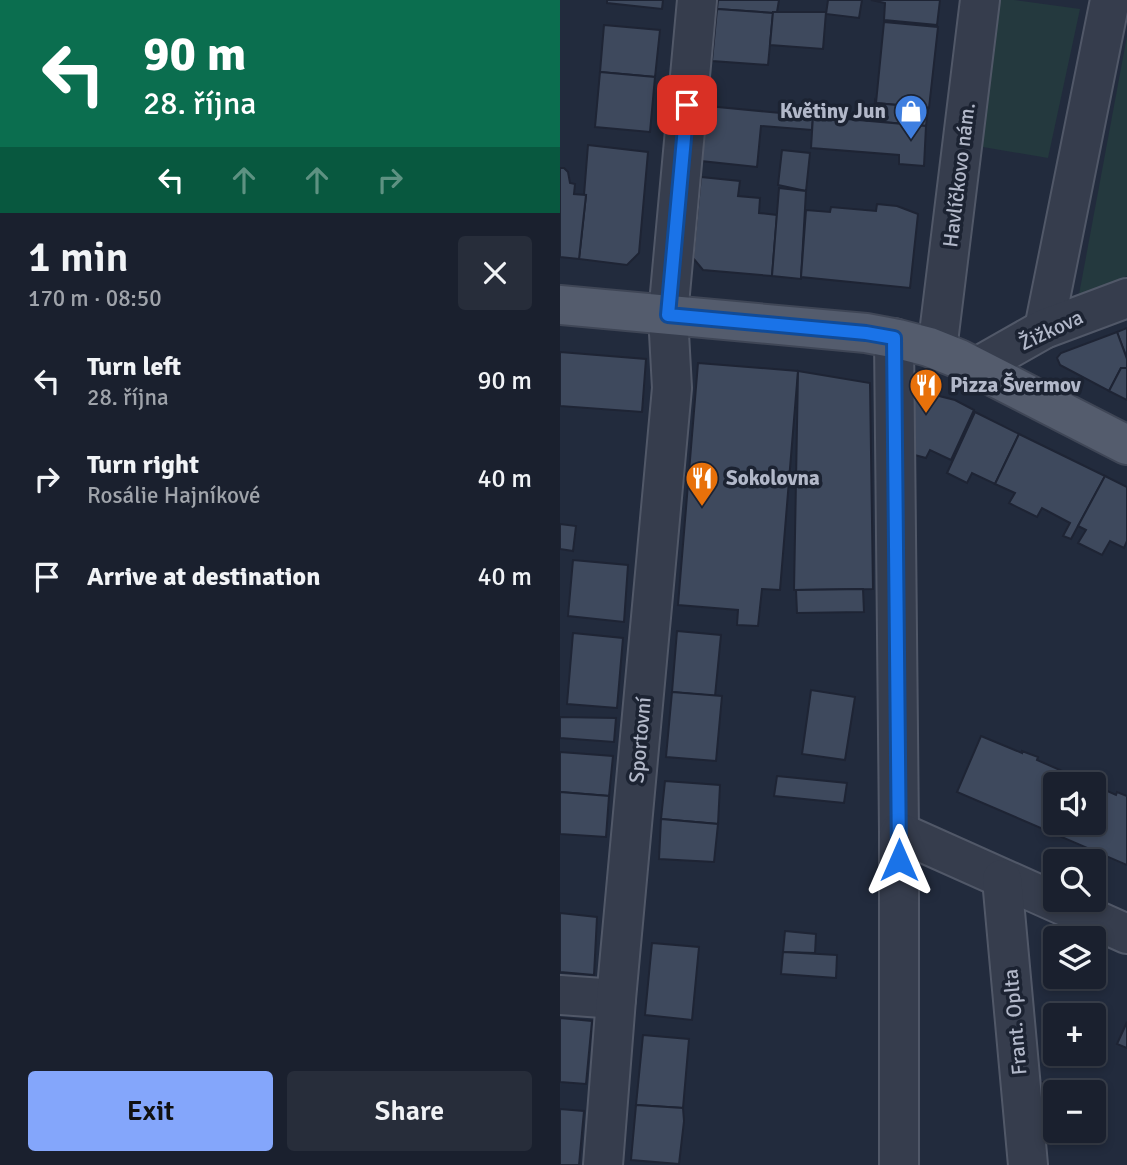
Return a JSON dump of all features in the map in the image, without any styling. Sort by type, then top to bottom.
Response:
[{"type":"main road","points":[[560,305],[866,333],[894,338],[937,350],[977,368],[1127,445]]},
{"type":"street","name":"Sportovní","points":[[603,1165],[672,388],[668,315],[697,0]]},
{"type":"street","name":"Havlíčkovo nám.","points":[[937,350],[980,0]]},
{"type":"street","points":[[1044,329],[1110,0]]},
{"type":"street","name":"Žižkova","points":[[977,368],[1044,329],[1127,298]]},
{"type":"street","points":[[894,338],[900,832],[899,1165]]},
{"type":"street","points":[[900,832],[1127,934]]},
{"type":"street","name":"Frant. Oplta","points":[[1002,879],[1027,1165]]},
{"type":"street","points":[[560,995],[616,999]]},
{"type":"green space","points":[[995,0],[1080,9],[1048,158],[977,146]]},
{"type":"green space","points":[[1127,36],[1127,276],[1078,300]]},
{"type":"building","points":[[607,0],[663,0],[662,9],[607,3]]},
{"type":"building","points":[[718,0],[779,0],[777,12],[773,13],[717,9]]},
{"type":"building","points":[[828,0],[862,0],[859,18],[826,14]]},
{"type":"building","points":[[871,0],[940,0],[937,25],[884,20],[885,3]]},
{"type":"building","points":[[717,9],[773,13],[768,65],[712,61]]},
{"type":"building","points":[[773,12],[826,12],[823,49],[770,45]]},
{"type":"building","points":[[884,22],[938,27],[929,108],[876,103]]},
{"type":"building","points":[[604,25],[660,30],[655,77],[600,72]]},
{"type":"building","points":[[600,72],[655,77],[650,132],[595,127]]},
{"type":"building","points":[[875,101],[928,108],[926,126],[873,121]]},
{"type":"building","points":[[707,106],[813,116],[812,130],[761,126],[757,167],[701,161]]},
{"type":"building","points":[[813,116],[926,126],[924,166],[899,164],[899,155],[811,148]]},
{"type":"building","points":[[588,145],[648,152],[639,253],[627,265],[579,259]]},
{"type":"building","points":[[782,150],[810,153],[806,191],[778,185]]},
{"type":"building","points":[[560,168],[568,172],[570,183],[575,184],[574,194],[586,195],[579,259],[560,257]]},
{"type":"building","points":[[701,177],[740,181],[738,196],[760,198],[759,213],[777,215],[772,276],[703,270],[693,258]]},
{"type":"building","points":[[779,188],[806,191],[801,279],[772,276]]},
{"type":"building","points":[[877,204],[897,206],[918,214],[910,288],[801,277],[806,210],[830,212],[831,207],[876,211]]},
{"type":"building","points":[[1127,328],[1127,359],[1117,332]]},
{"type":"building","points":[[1117,332],[1127,359],[1127,368],[1121,368],[1109,391],[1060,365],[1057,358],[1061,353]]},
{"type":"building","points":[[560,352],[646,359],[642,412],[560,406]]},
{"type":"building","points":[[698,363],[798,371],[780,590],[762,589],[758,626],[737,625],[738,610],[678,605]]},
{"type":"building","points":[[1121,368],[1127,368],[1127,400],[1109,391]]},
{"type":"building","points":[[798,371],[870,383],[873,589],[794,590]]},
{"type":"building","points":[[915,390],[955,400],[974,410],[951,460],[930,450],[926,458],[907,453],[905,398]]},
{"type":"building","points":[[975,412],[1019,434],[995,484],[972,473],[967,483],[947,473]]},
{"type":"building","points":[[1019,434],[1105,476],[1071,539],[1063,536],[1070,523],[1042,508],[1037,517],[1009,503],[1015,493],[995,484]]},
{"type":"building","points":[[1105,476],[1127,487],[1127,541],[1124,548],[1110,541],[1102,555],[1078,543],[1086,530],[1078,526]]},
{"type":"building","points":[[560,524],[576,526],[573,551],[560,549]]},
{"type":"building","points":[[573,560],[628,565],[624,622],[568,616]]},
{"type":"building","points":[[863,589],[864,612],[797,613],[796,590]]},
{"type":"building","points":[[677,631],[721,635],[715,696],[672,692]]},
{"type":"building","points":[[573,633],[623,638],[617,708],[567,704]]},
{"type":"building","points":[[811,690],[855,697],[845,760],[802,754]]},
{"type":"building","points":[[672,692],[722,696],[716,761],[666,757]]},
{"type":"building","points":[[560,717],[616,718],[614,742],[560,738]]},
{"type":"building","points":[[981,736],[1038,757],[1037,760],[1064,772],[1043,772],[1043,829],[957,792]]},
{"type":"building","points":[[560,752],[613,756],[609,796],[560,792]]},
{"type":"building","points":[[777,776],[847,783],[844,803],[774,796]]},
{"type":"building","points":[[665,781],[720,785],[718,824],[661,819]]},
{"type":"building","points":[[1106,790],[1127,796],[1127,865],[1106,856],[1106,849],[1090,849],[1057,835],[1106,835]]},
{"type":"building","points":[[560,792],[609,796],[606,837],[560,834]]},
{"type":"building","points":[[661,819],[718,824],[714,862],[659,859]]},
{"type":"building","points":[[560,913],[597,917],[594,975],[560,972]]},
{"type":"building","points":[[785,931],[816,934],[815,953],[783,952]]},
{"type":"building","points":[[652,943],[699,947],[692,1020],[645,1015]]},
{"type":"building","points":[[783,952],[837,955],[836,978],[781,974]]},
{"type":"building","points":[[560,1018],[592,1021],[586,1084],[560,1082]]},
{"type":"building","points":[[1127,1022],[1127,1048],[1117,1044]]},
{"type":"building","points":[[643,1035],[689,1039],[683,1108],[636,1105]]},
{"type":"building","points":[[636,1105],[683,1108],[679,1164],[631,1160]]},
{"type":"building","points":[[560,1109],[584,1111],[579,1165],[560,1165]]},
{"type":"place","name":"Květiny Jun","points":[[911,141]]},
{"type":"place","name":"Pizza Švermov","points":[[926,415]]},
{"type":"place","name":"Sokolovna","points":[[702,508]]},
{"type":"route","points":[[687,105],[668,315],[866,333],[894,338],[899,860]]}]
